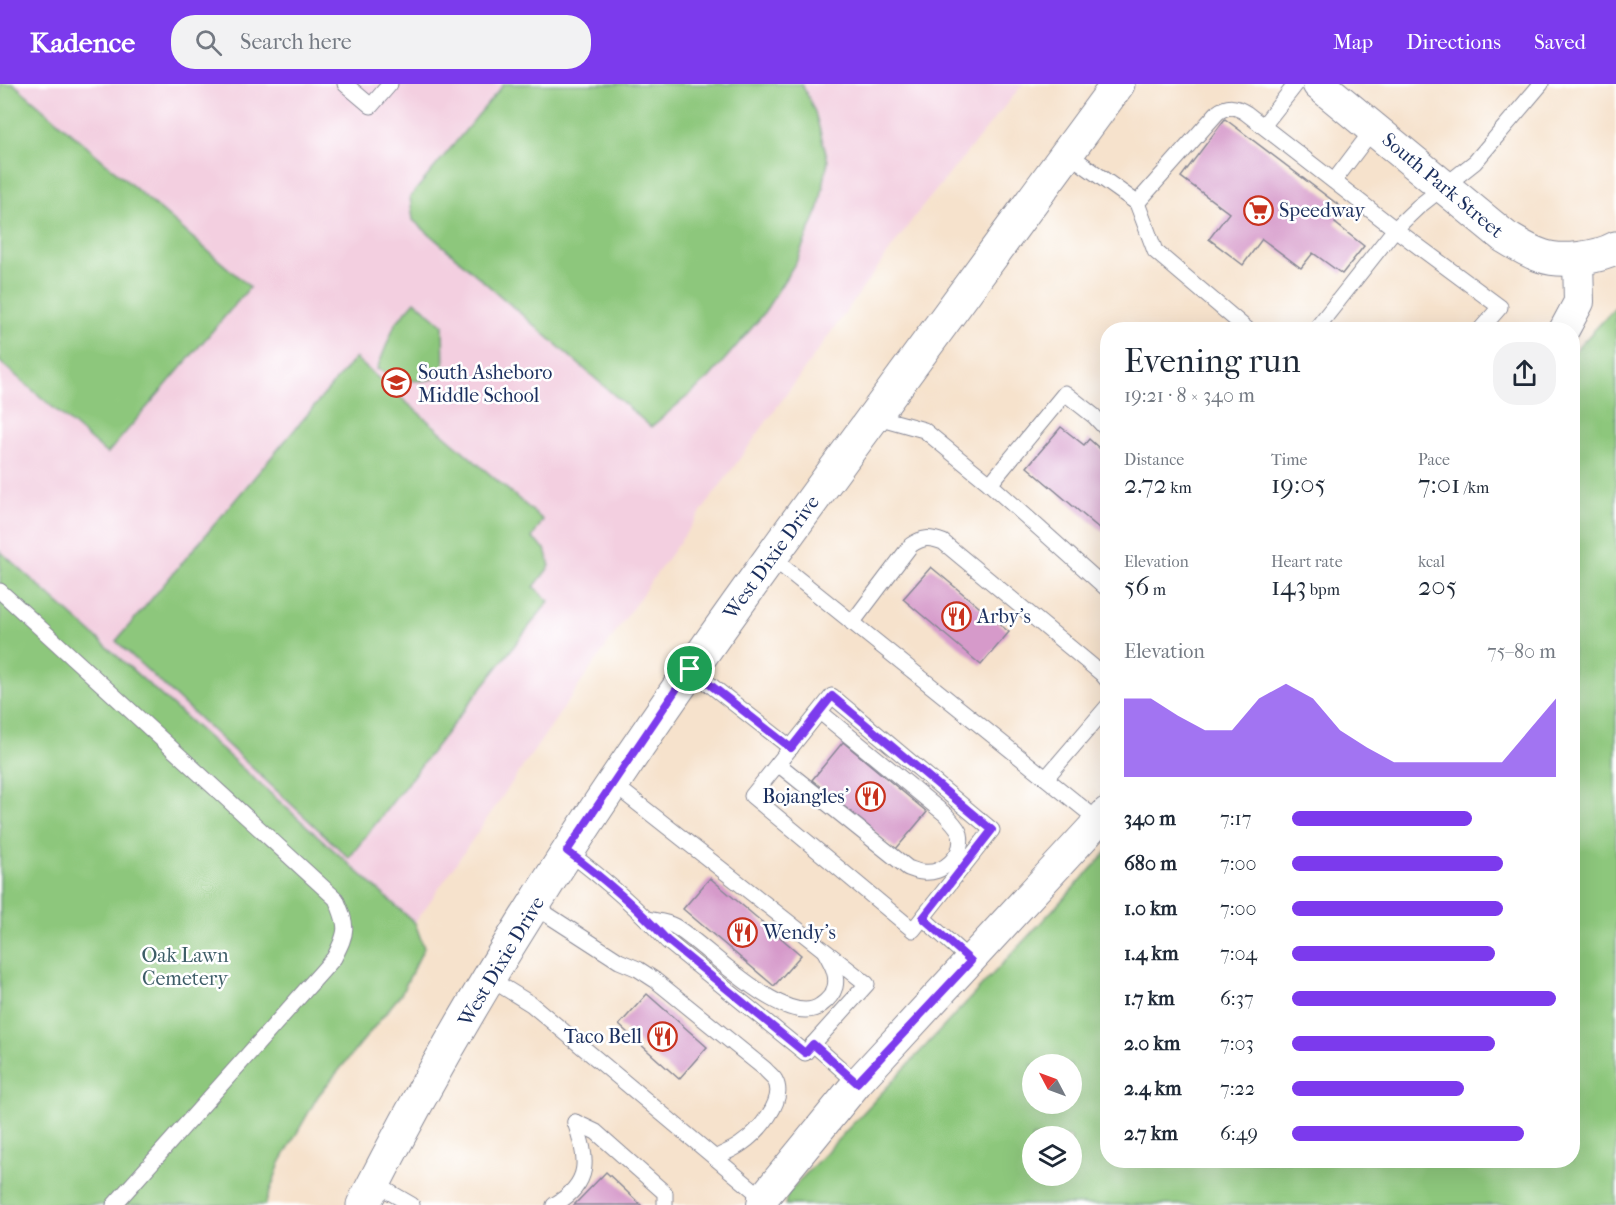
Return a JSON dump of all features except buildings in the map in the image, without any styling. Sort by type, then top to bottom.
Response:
[{"type":"main road","name":"West Dixie Drive","points":[[369,1194],[489,978],[612,783],[690,669],[771,557],[1118,84]]},
{"type":"main road","name":"South Park Street","points":[[1319,84],[1505,237],[1524,249],[1545,257],[1578,259],[1616,248]]},
{"type":"street","points":[[1568,322],[1579,302],[1578,259]]},
{"type":"street","points":[[763,1202],[857,1083],[1100,820]]},
{"type":"lane","points":[[345,84],[371,106],[390,84]]},
{"type":"lane","points":[[1263,126],[1296,84]]},
{"type":"lane","points":[[1321,322],[1395,229],[1443,185],[1475,162],[1541,84]]},
{"type":"lane","points":[[1137,203],[1217,113],[1224,108],[1235,106],[1500,307],[1487,322]]},
{"type":"lane","points":[[1334,182],[1374,128]]},
{"type":"lane","points":[[1067,153],[1137,203],[1155,250],[1239,322]]},
{"type":"lane","points":[[990,484],[1065,393],[1100,422]]},
{"type":"lane","points":[[874,416],[924,430],[990,484],[1100,583]]},
{"type":"lane","points":[[852,623],[911,544],[922,537],[932,538],[943,542],[1100,672]]},
{"type":"lane","points":[[771,557],[1046,778],[1100,815]]},
{"type":"lane","points":[[0,591],[336,899],[345,921],[344,938],[334,958],[114,1205]]},
{"type":"lane","points":[[690,669],[791,748]]},
{"type":"lane","points":[[832,696],[992,830],[913,930],[752,796],[820,712],[832,696]]},
{"type":"lane","points":[[778,764],[908,868],[920,872],[933,872],[946,867],[956,855],[961,845],[959,832],[946,815],[820,712]]},
{"type":"lane","points":[[1046,778],[1100,715]]},
{"type":"lane","points":[[567,851],[603,878],[647,918],[667,940],[805,1053],[867,984],[612,783]]},
{"type":"lane","points":[[534,906],[619,961],[655,980],[765,1069],[776,1081],[777,1093],[773,1110],[762,1124],[740,1145],[715,1158]]},
{"type":"lane","points":[[647,918],[673,925],[761,992],[779,1004],[795,1010],[809,1011],[819,1007],[829,999],[835,987],[832,965],[821,946]]},
{"type":"lane","points":[[923,918],[971,961]]},
{"type":"lane","points":[[489,978],[531,1004],[715,1158],[763,1202]]},
{"type":"lane","points":[[813,1044],[857,1083]]},
{"type":"lane","points":[[554,1205],[567,1198],[582,1181],[585,1164],[582,1141],[575,1122],[596,1131],[665,1193],[665,1205]]},
{"type":"lane","points":[[369,1194],[412,1205]]},
{"type":"shaded area","name":"South Asheboro Middle School","points":[[0,84],[1023,84],[915,216],[647,587],[415,923],[0,551]]},
{"type":"green space","points":[[0,84],[14,84],[250,287],[107,454],[0,362]]},
{"type":"green space","points":[[504,84],[802,84],[815,112],[828,161],[819,208],[796,262],[762,316],[709,378],[651,427],[413,220],[410,197]]},
{"type":"green space","points":[[415,301],[443,325],[444,375],[418,381],[402,379],[377,369],[395,324]]},
{"type":"green space","points":[[1616,307],[1616,1205],[785,1205],[787,1194],[1100,859],[1100,1168],[1580,1168],[1580,345]]},
{"type":"green space","points":[[355,358],[543,520],[532,538],[545,549],[550,566],[534,587],[549,601],[349,858],[116,641]]},
{"type":"green space","name":"Oak Lawn Cemetery","points":[[0,551],[415,923],[424,948],[401,994],[318,1096],[280,1163],[265,1205],[0,1205]]},
{"type":"place","name":"Speedway","points":[[1258,210]]},
{"type":"place","name":"South Asheboro Middle School","points":[[397,383]]},
{"type":"place","name":"Arby's","points":[[956,616]]},
{"type":"place","name":"Bojangles'","points":[[870,796]]},
{"type":"place","name":"Wendy's","points":[[742,932]]},
{"type":"place","name":"Taco Bell","points":[[663,1036]]},
{"type":"route","points":[[690,669],[791,748],[832,696],[992,830],[923,918],[971,961],[857,1083],[813,1044],[805,1053],[667,940],[647,918],[603,878],[567,851],[690,669]]}]
